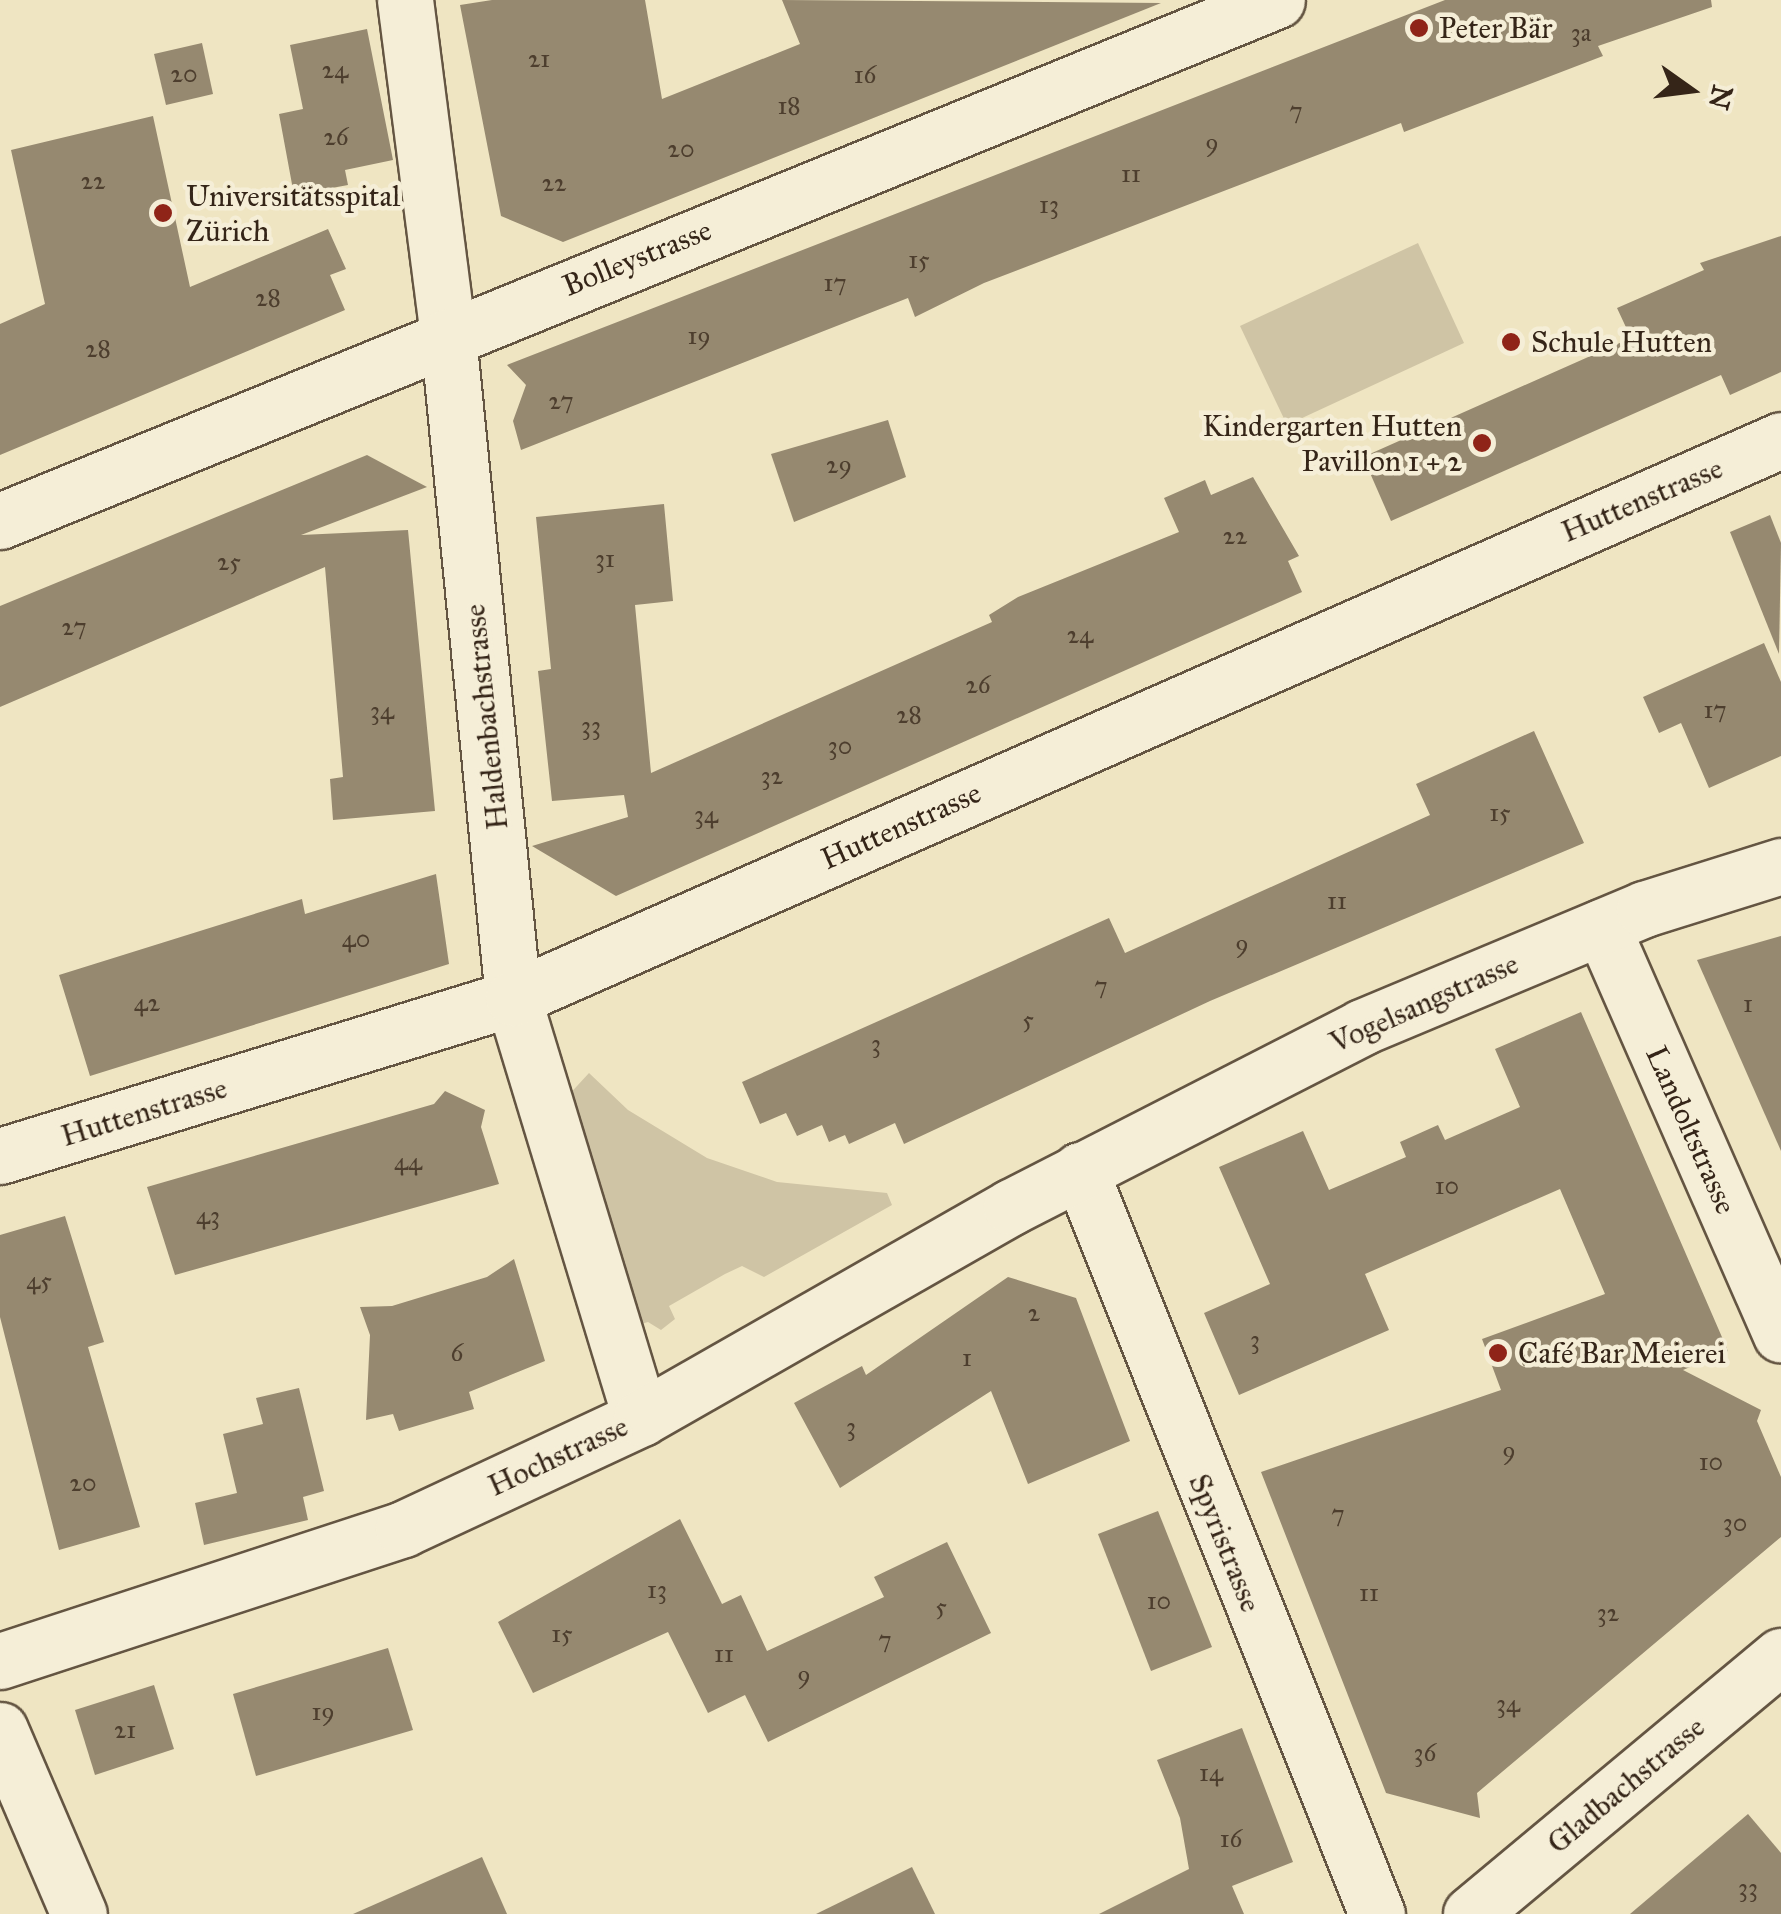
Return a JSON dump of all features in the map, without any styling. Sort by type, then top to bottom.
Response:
[{"type":"street","name":"Haldenbachstrasse","points":[[405,0],[448,336],[513,998],[641,1418]]},
{"type":"street","name":"Bolleystrasse","points":[[0,521],[1277,0]]},
{"type":"street","name":"Huttenstrasse","points":[[0,1156],[513,998],[1781,440]]},
{"type":"street","name":"Vogelsangstrasse","points":[[1080,1170],[1362,1027],[1602,927],[1781,866]]},
{"type":"street","name":"Landoltstrasse","points":[[1602,927],[1781,1334]]},
{"type":"street","name":"Hochstrasse","points":[[0,1660],[402,1529],[641,1418],[1080,1170]]},
{"type":"street","name":"Spyristrasse","points":[[1080,1170],[1377,1914]]},
{"type":"street","name":"Gladbachstrasse","points":[[1471,1914],[1781,1656]]},
{"type":"street","points":[[0,1730],[80,1914]]},
{"type":"shaded area","points":[[1418,243],[1464,343],[1287,425],[1240,326]]},
{"type":"shaded area","points":[[589,1073],[628,1110],[707,1158],[777,1182],[887,1193],[892,1205],[764,1277],[742,1266],[725,1274],[669,1306],[675,1319],[661,1330],[648,1322],[634,1326],[566,1098]]},
{"type":"building","points":[[492,0],[645,0],[662,99],[800,44],[782,0],[1161,3],[563,242],[501,216],[460,5]]},
{"type":"building","points":[[1445,0],[1711,0],[1712,7],[1598,46],[1603,56],[1404,132],[1401,123],[984,283],[915,317],[908,298],[521,450],[513,421],[526,385],[507,365]]},
{"type":"building","points":[[367,29],[393,160],[345,170],[348,185],[294,195],[279,114],[303,109],[290,45]]},
{"type":"building","points":[[202,43],[213,94],[166,105],[154,54]]},
{"type":"building","points":[[153,116],[190,287],[328,229],[346,269],[330,275],[345,310],[0,455],[0,324],[45,304],[11,150]]},
{"type":"building","points":[[1781,236],[1781,372],[1730,395],[1721,375],[1391,521],[1363,457],[1631,338],[1617,308],[1704,270],[1700,263]]},
{"type":"building","points":[[888,420],[906,477],[794,522],[771,454]]},
{"type":"building","points":[[367,455],[427,487],[301,535],[408,530],[435,811],[333,820],[330,779],[343,777],[325,567],[0,707],[0,606]]},
{"type":"building","points":[[1253,477],[1299,556],[1288,561],[1302,592],[616,896],[532,846],[628,817],[624,795],[552,801],[538,671],[551,669],[536,517],[664,504],[673,601],[635,605],[651,773],[992,622],[989,615],[1018,597],[1179,532],[1164,498],[1205,480],[1211,495]]},
{"type":"building","points":[[1770,515],[1781,543],[1779,654],[1730,532]]},
{"type":"building","points":[[1764,643],[1781,682],[1781,756],[1709,788],[1681,723],[1659,733],[1643,697]]},
{"type":"building","points":[[1534,731],[1584,843],[1210,1001],[904,1144],[895,1123],[849,1144],[845,1135],[829,1142],[822,1125],[797,1136],[786,1113],[760,1124],[742,1082],[1109,918],[1125,953],[1430,815],[1416,784]]},
{"type":"building","points":[[436,874],[449,964],[90,1076],[59,975],[302,899],[305,914]]},
{"type":"building","points":[[1781,936],[1781,1151],[1697,960]]},
{"type":"building","points":[[1581,1012],[1728,1351],[1683,1370],[1761,1410],[1757,1421],[1781,1477],[1781,1537],[1477,1793],[1480,1818],[1386,1793],[1261,1472],[1501,1390],[1482,1339],[1605,1294],[1560,1189],[1365,1274],[1389,1330],[1239,1395],[1204,1313],[1270,1284],[1219,1167],[1303,1131],[1329,1190],[1406,1157],[1400,1142],[1438,1125],[1445,1140],[1520,1107],[1495,1049]]},
{"type":"building","points":[[445,1091],[485,1110],[481,1127],[499,1184],[175,1275],[147,1187],[434,1104]]},
{"type":"building","points":[[65,1216],[104,1342],[88,1347],[140,1527],[59,1550],[0,1317],[0,1235]]},
{"type":"building","points":[[514,1259],[545,1361],[469,1392],[474,1409],[399,1431],[393,1414],[366,1420],[370,1335],[360,1307],[392,1306],[487,1277]]},
{"type":"building","points":[[1008,1277],[1076,1298],[1130,1441],[1028,1484],[991,1391],[840,1488],[794,1403],[862,1366],[866,1375]]},
{"type":"building","points":[[299,1388],[324,1491],[303,1497],[308,1520],[204,1545],[195,1503],[237,1493],[223,1434],[263,1424],[256,1398]]},
{"type":"building","points":[[1158,1511],[1212,1647],[1151,1671],[1098,1534]]},
{"type":"building","points":[[680,1519],[722,1604],[741,1595],[767,1651],[884,1597],[874,1577],[947,1542],[991,1633],[768,1742],[745,1695],[708,1713],[668,1632],[533,1693],[498,1622]]},
{"type":"building","points":[[388,1648],[413,1730],[256,1776],[233,1694]]},
{"type":"building","points":[[154,1685],[174,1749],[95,1775],[75,1710]]},
{"type":"building","points":[[1242,1728],[1293,1862],[1232,1886],[1244,1914],[1099,1914],[1189,1869],[1180,1818],[1157,1760]]},
{"type":"building","points":[[1748,1814],[1781,1853],[1781,1914],[1630,1914]]},
{"type":"building","points":[[482,1857],[507,1914],[353,1914]]},
{"type":"building","points":[[912,1867],[935,1914],[816,1914]]},
{"type":"place","name":"Peter Bär","points":[[1419,28]]},
{"type":"place","name":"Universitätsspital Zürich","points":[[163,213]]},
{"type":"place","name":"Schule Hutten","points":[[1511,342]]},
{"type":"place","name":"Kindergarten Hutten Pavillon 1 + 2","points":[[1482,443]]},
{"type":"place","name":"Café Bar Meierei","points":[[1498,1353]]}]
